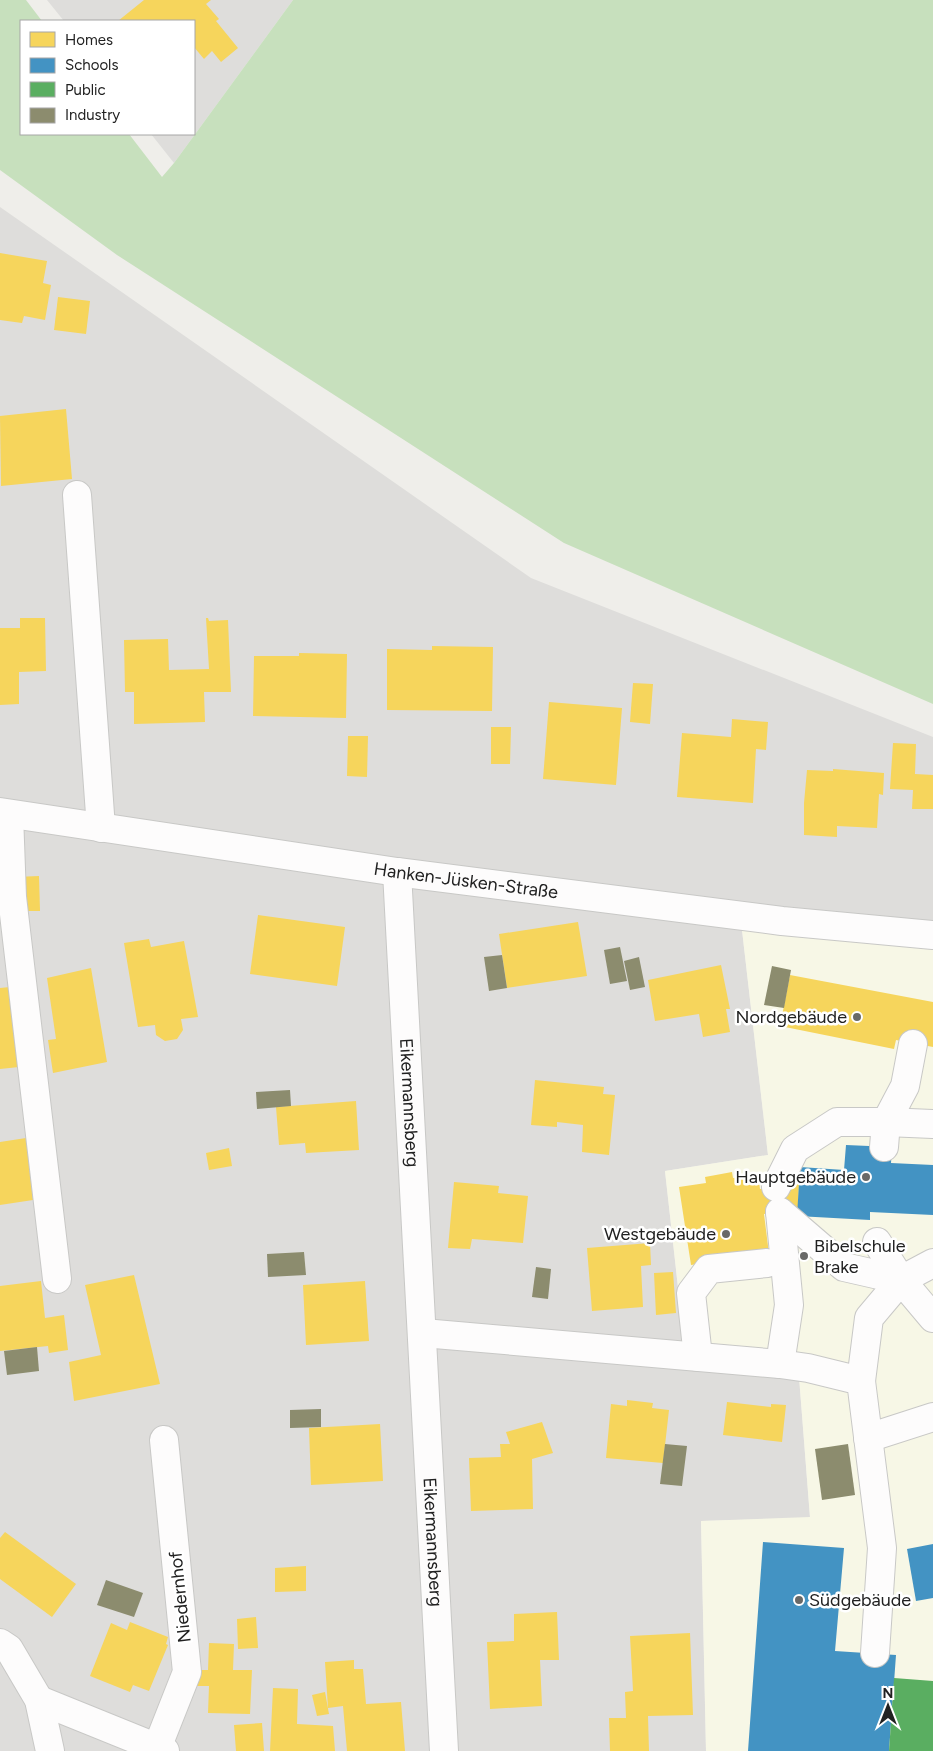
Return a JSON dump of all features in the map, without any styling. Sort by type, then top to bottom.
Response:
[{"type":"street","points":[[77,496],[101,828]]},
{"type":"street","points":[[5,813],[12,897],[57,1279]]},
{"type":"street","name":"Hanken-Jüsken-Straße","points":[[5,813],[397,872],[782,921],[933,935]]},
{"type":"street","name":"Eikermannsberg","points":[[397,872],[444,1751]]},
{"type":"street","points":[[885,1134],[905,1086],[913,1044]]},
{"type":"street","points":[[776,1187],[796,1149],[837,1122],[885,1134],[933,1124]]},
{"type":"street","points":[[780,1364],[789,1305],[780,1212],[844,1267],[901,1280]]},
{"type":"street","points":[[878,1242],[901,1280],[933,1318]]},
{"type":"street","points":[[875,1653],[882,1548],[861,1381],[869,1318],[901,1280],[933,1262]]},
{"type":"street","points":[[698,1357],[691,1294],[709,1269],[767,1264]]},
{"type":"street","points":[[423,1333],[780,1364],[808,1368],[861,1381]]},
{"type":"street","points":[[868,1438],[933,1417]]},
{"type":"street","name":"Niedernhof","points":[[39,1700],[161,1749],[187,1672],[164,1440]]},
{"type":"street","points":[[0,1643],[9,1649],[39,1700],[50,1751]]},
{"type":"shaded area","points":[[47,0],[293,0],[195,134],[195,20],[63,20]]},
{"type":"shaded area","points":[[152,135],[194,135],[174,163]]},
{"type":"shaded area","points":[[0,207],[531,578],[933,737],[933,948],[742,930],[768,1155],[665,1171],[684,1341],[797,1351],[810,1518],[701,1521],[706,1751],[0,1751]]},
{"type":"shaded area","name":"Bibelschule Brake","points":[[742,930],[933,948],[933,1751],[706,1751],[701,1521],[810,1517],[797,1351],[684,1341],[665,1171],[768,1155]]},
{"type":"green space","points":[[0,0],[26,0],[41,20],[20,20],[20,135],[130,135],[162,177],[195,135],[293,0],[933,0],[933,704],[564,543],[117,255],[0,170]]},
{"type":"building: Homes","points":[[144,0],[211,0],[206,4],[219,19],[216,21],[238,48],[221,62],[212,51],[204,59],[195,48],[195,20],[119,20]]},
{"type":"building: Homes","points":[[0,253],[47,261],[43,283],[51,285],[45,320],[24,316],[22,323],[0,320]]},
{"type":"building: Homes","points":[[58,297],[90,301],[86,334],[54,330]]},
{"type":"building: Homes","points":[[66,409],[72,479],[1,486],[0,416]]},
{"type":"building: Homes","points":[[20,618],[45,618],[46,671],[19,672],[19,704],[0,705],[0,628],[20,628]]},
{"type":"building: Homes","points":[[206,618],[209,621],[228,620],[231,692],[204,692],[205,722],[134,724],[134,692],[125,692],[124,640],[168,639],[169,670],[209,669]]},
{"type":"building: Homes","points":[[432,646],[493,647],[492,711],[387,710],[387,649],[432,650]]},
{"type":"building: Homes","points":[[299,653],[347,654],[346,718],[253,716],[254,656],[299,656]]},
{"type":"building: Homes","points":[[633,683],[653,684],[650,724],[630,722]]},
{"type":"building: Homes","points":[[549,702],[622,708],[616,785],[543,779]]},
{"type":"building: Homes","points":[[732,719],[768,722],[766,750],[756,749],[753,803],[677,797],[682,733],[731,737]]},
{"type":"building: Homes","points":[[491,727],[511,727],[510,764],[491,764]]},
{"type":"building: Homes","points":[[348,736],[368,736],[367,777],[347,776]]},
{"type":"building: Homes","points":[[893,743],[916,744],[915,774],[933,775],[933,809],[912,809],[913,790],[890,789]]},
{"type":"building: Homes","points":[[833,769],[884,773],[883,795],[879,794],[877,828],[837,826],[837,837],[804,835],[807,770],[833,771]]},
{"type":"building: Homes","points":[[39,876],[40,911],[19,911],[15,877]]},
{"type":"building: Homes","points":[[258,915],[345,927],[337,986],[250,974]]},
{"type":"building: Homes","points":[[578,922],[587,976],[507,988],[499,934]]},
{"type":"building: Homes","points":[[149,939],[151,947],[184,941],[198,1017],[181,1019],[183,1030],[177,1039],[165,1041],[156,1035],[155,1025],[138,1027],[124,943]]},
{"type":"building: Homes","points":[[721,965],[730,1009],[726,1009],[730,1032],[703,1037],[699,1014],[655,1021],[648,980]]},
{"type":"building: Homes","points":[[91,968],[107,1062],[53,1073],[48,1040],[56,1039],[47,978]]},
{"type":"building: Homes","name":"Nordgebäude","points":[[790,975],[933,1002],[933,1047],[896,1040],[894,1049],[780,1026]]},
{"type":"building: Homes","points":[[10,987],[19,1067],[0,1069],[0,988]]},
{"type":"building: Homes","points":[[535,1080],[604,1087],[603,1094],[615,1095],[609,1155],[582,1152],[583,1125],[557,1122],[557,1127],[531,1125]]},
{"type":"building: Homes","points":[[356,1101],[359,1150],[306,1153],[305,1143],[279,1145],[276,1107]]},
{"type":"building: Homes","points":[[26,1138],[33,1200],[0,1205],[0,1142]]},
{"type":"building: Homes","points":[[229,1148],[232,1166],[209,1170],[206,1153]]},
{"type":"building: Homes","name":"Westgebäude","points":[[732,1172],[733,1178],[758,1175],[760,1189],[799,1184],[798,1210],[764,1214],[769,1254],[691,1265],[679,1187],[706,1183],[705,1177]]},
{"type":"building: Homes","points":[[454,1182],[499,1186],[498,1193],[528,1196],[523,1243],[472,1239],[470,1249],[448,1248]]},
{"type":"building: Homes","points":[[650,1243],[651,1265],[641,1266],[643,1307],[592,1311],[587,1248]]},
{"type":"building: Homes","points":[[673,1272],[676,1313],[656,1315],[654,1273]]},
{"type":"building: Homes","points":[[134,1275],[160,1384],[74,1401],[69,1362],[101,1355],[85,1285]]},
{"type":"building: Homes","points":[[41,1281],[45,1318],[64,1315],[68,1350],[49,1353],[48,1346],[0,1351],[0,1286]]},
{"type":"building: Homes","points":[[365,1281],[369,1341],[306,1345],[303,1285]]},
{"type":"building: Homes","points":[[627,1400],[653,1403],[652,1408],[669,1410],[663,1463],[606,1458],[611,1404],[627,1406]]},
{"type":"building: Homes","points":[[727,1402],[771,1407],[771,1404],[786,1405],[782,1442],[723,1435]]},
{"type":"building: Homes","points":[[542,1422],[553,1453],[532,1459],[533,1509],[471,1511],[469,1458],[501,1457],[500,1444],[510,1444],[506,1432]]},
{"type":"building: Homes","points":[[380,1424],[383,1481],[311,1485],[309,1428]]},
{"type":"building: Homes","points":[[5,1532],[76,1584],[52,1617],[0,1579],[0,1538]]},
{"type":"building: Homes","points":[[306,1566],[306,1591],[275,1592],[275,1568]]},
{"type":"building: Homes","points":[[557,1612],[559,1660],[540,1660],[542,1706],[490,1709],[487,1642],[514,1641],[514,1614]]},
{"type":"building: Homes","points":[[256,1617],[258,1648],[238,1649],[237,1619]]},
{"type":"building: Homes","points":[[130,1622],[168,1637],[166,1644],[168,1645],[149,1691],[133,1685],[130,1692],[90,1676],[111,1623],[127,1630]]},
{"type":"building: Homes","points":[[690,1633],[693,1715],[648,1716],[649,1751],[610,1751],[609,1718],[626,1718],[625,1692],[633,1691],[630,1636]]},
{"type":"building: Homes","points":[[209,1643],[234,1644],[233,1670],[252,1670],[250,1714],[208,1713],[209,1686],[195,1686],[195,1670],[208,1670]]},
{"type":"building: Homes","points":[[354,1660],[354,1669],[363,1669],[366,1704],[401,1702],[405,1751],[347,1751],[343,1706],[328,1708],[325,1662]]},
{"type":"building: Homes","points":[[273,1688],[298,1689],[297,1724],[333,1726],[335,1751],[270,1751]]},
{"type":"building: Homes","points":[[325,1692],[329,1714],[317,1716],[312,1695]]},
{"type":"building: Homes","points":[[262,1723],[264,1751],[236,1751],[234,1725]]},
{"type":"building: Schools","name":"Hauptgebäude","points":[[846,1145],[892,1147],[891,1163],[933,1165],[933,1215],[870,1212],[870,1220],[797,1216],[800,1167],[844,1170]]},
{"type":"building: Schools","name":"Südgebäude","points":[[763,1542],[844,1548],[835,1651],[896,1655],[889,1751],[748,1751]]},
{"type":"building: Schools","points":[[933,1544],[933,1598],[916,1601],[907,1549]]},
{"type":"building: Public","points":[[894,1678],[933,1681],[933,1751],[889,1751]]},
{"type":"building: Industry","points":[[620,947],[627,981],[610,984],[604,950]]},
{"type":"building: Industry","points":[[502,955],[507,988],[489,991],[484,957]]},
{"type":"building: Industry","points":[[639,957],[645,987],[630,990],[624,961]]},
{"type":"building: Industry","points":[[772,966],[791,970],[784,1008],[764,1005]]},
{"type":"building: Industry","points":[[290,1090],[291,1106],[257,1109],[256,1092]]},
{"type":"building: Industry","points":[[304,1252],[306,1275],[268,1277],[267,1254]]},
{"type":"building: Industry","points":[[536,1267],[551,1269],[548,1299],[532,1297]]},
{"type":"building: Industry","points":[[37,1347],[39,1371],[7,1375],[4,1351]]},
{"type":"building: Industry","points":[[321,1409],[321,1427],[290,1428],[290,1410]]},
{"type":"building: Industry","points":[[665,1444],[687,1446],[682,1486],[660,1484]]},
{"type":"building: Industry","points":[[848,1444],[855,1495],[822,1500],[815,1449]]},
{"type":"building: Industry","points":[[106,1580],[143,1593],[134,1617],[97,1605]]},
{"type":"place","name":"Nordgebäude","points":[[857,1017]]},
{"type":"place","name":"Hauptgebäude","points":[[866,1177]]},
{"type":"place","name":"Westgebäude","points":[[726,1234]]},
{"type":"place","name":"Bibelschule Brake","points":[[804,1256]]},
{"type":"place","name":"Südgebäude","points":[[799,1600]]}]
